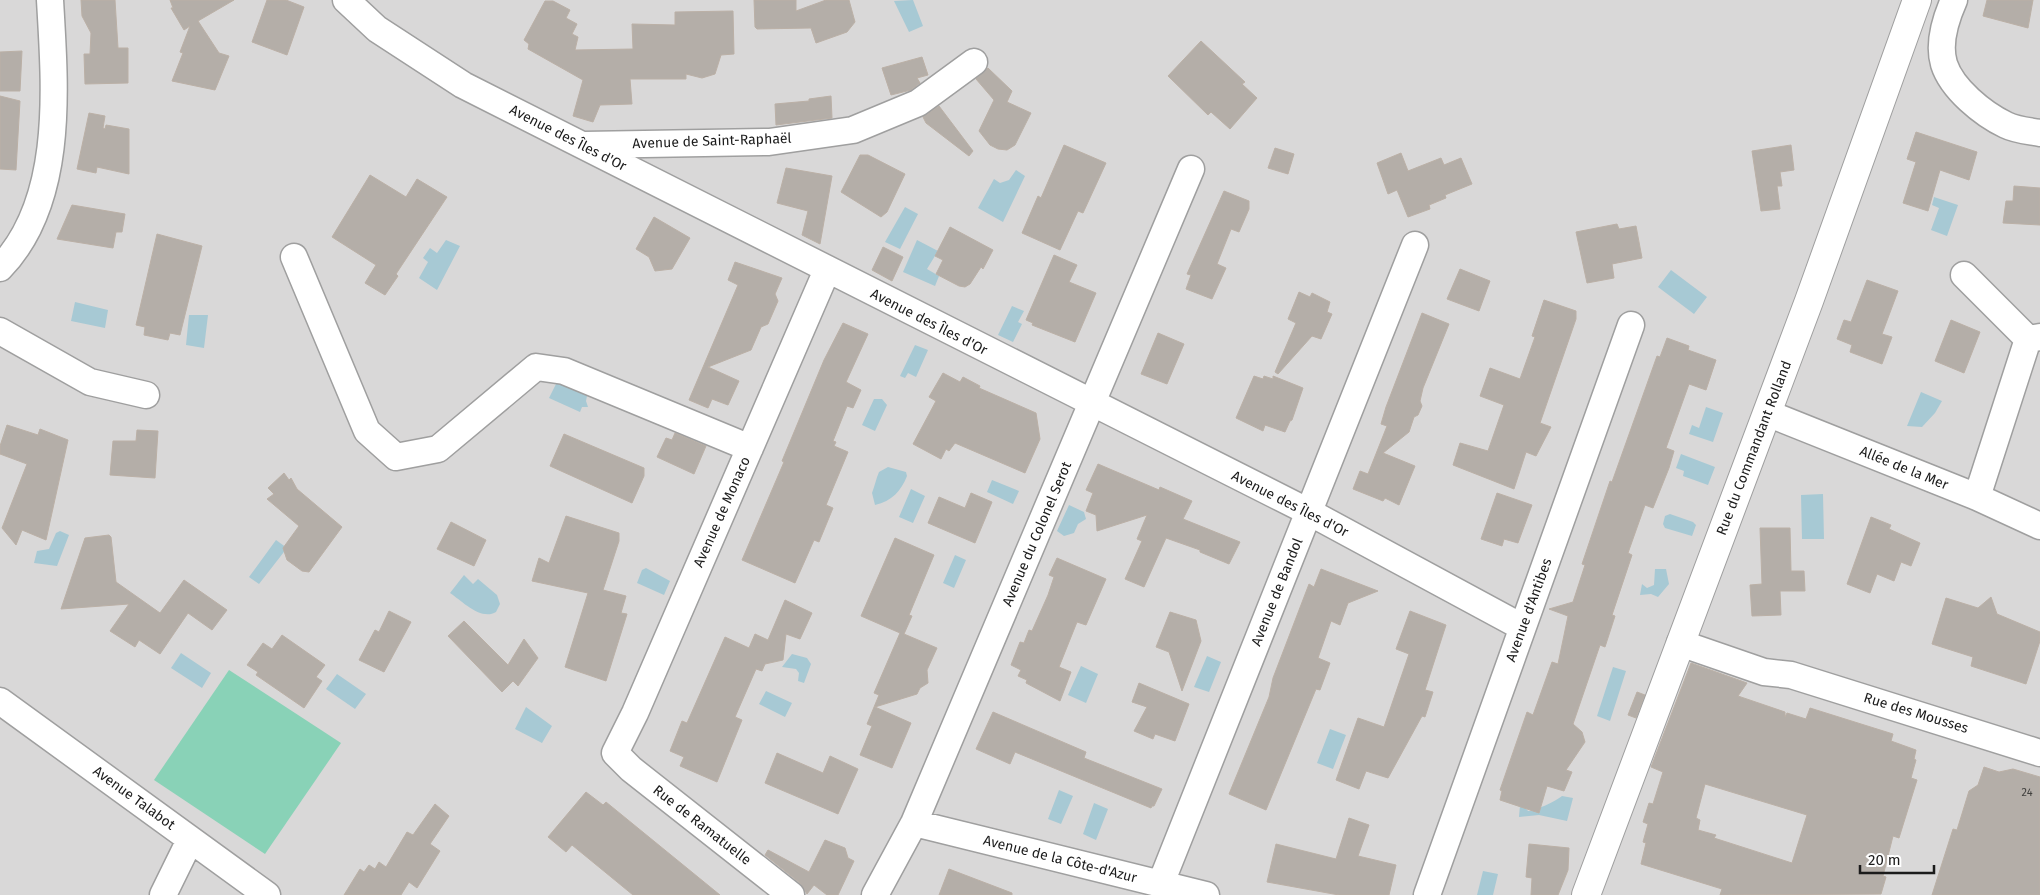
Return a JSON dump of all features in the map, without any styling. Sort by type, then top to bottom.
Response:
[{"type":"street","points":[[0,268],[20,246],[31,226],[43,196],[54,93],[50,0]]},
{"type":"street","name":"Avenue des Îles d'Or","points":[[346,0],[377,29],[463,85],[1309,512],[1522,627]]},
{"type":"street","name":"Rue du Commandant Rolland","points":[[1586,895],[1767,412],[1917,0]]},
{"type":"street","points":[[1954,0],[1948,12],[1942,39],[1944,63],[1953,82],[1980,109],[2007,126],[2040,133]]},
{"type":"street","name":"Avenue de Saint-Raphaël","points":[[581,145],[769,142],[853,130],[918,103],[974,62]]},
{"type":"street","name":"Avenue du Colonel Serot","points":[[876,895],[914,823],[1191,169]]},
{"type":"street","name":"Avenue de Bandol","points":[[1161,883],[1415,246]]},
{"type":"street","points":[[294,257],[367,431],[396,457],[438,449],[536,367],[564,372],[750,448]]},
{"type":"street","name":"Avenue de Monaco","points":[[615,753],[827,270]]},
{"type":"street","points":[[1964,275],[2034,338],[1977,497]]},
{"type":"street","name":"Avenue d'Antibes","points":[[1427,895],[1631,325]]},
{"type":"street","points":[[0,332],[90,382],[146,395]]},
{"type":"street","name":"Allée de la Mer","points":[[1767,412],[1977,497],[2040,526]]},
{"type":"street","name":"Rue des Mousses","points":[[1683,636],[1764,672],[1791,675],[2040,753]]},
{"type":"street","name":"Avenue Talabot","points":[[0,701],[267,895]]},
{"type":"street","name":"Rue de Ramatuelle","points":[[615,753],[631,769],[791,895]]},
{"type":"street","name":"Avenue de la Côte-d'Azur","points":[[914,823],[1206,895]]},
{"type":"street","points":[[163,895],[190,840]]},
{"type":"shaded area","points":[[0,0],[2040,0],[2040,895],[0,895]]},
{"type":"green space","points":[[229,670],[341,743],[265,854],[154,780]]},
{"type":"water","points":[[913,0],[923,26],[909,32],[894,1]]},
{"type":"water","points":[[1016,170],[1025,176],[1003,222],[978,208],[994,179],[1000,183],[1009,180]]},
{"type":"water","points":[[1934,197],[1958,205],[1947,236],[1931,230],[1939,208],[1932,205]]},
{"type":"water","points":[[905,207],[918,214],[900,249],[885,242]]},
{"type":"water","points":[[446,240],[460,246],[437,290],[419,278],[428,262],[423,258],[430,248],[437,253]]},
{"type":"water","points":[[917,240],[938,251],[927,269],[939,276],[935,286],[903,272]]},
{"type":"water","points":[[1671,270],[1707,297],[1694,314],[1658,287]]},
{"type":"water","points":[[75,302],[108,310],[105,328],[71,321]]},
{"type":"water","points":[[1012,306],[1024,311],[1018,322],[1022,324],[1013,342],[998,335]]},
{"type":"water","points":[[189,315],[208,315],[204,348],[186,345]]},
{"type":"water","points":[[915,345],[928,350],[916,377],[908,373],[905,378],[900,376]]},
{"type":"water","points":[[557,382],[587,396],[588,407],[582,407],[580,412],[549,398]]},
{"type":"water","points":[[1921,392],[1942,401],[1935,413],[1922,427],[1907,426]]},
{"type":"water","points":[[874,399],[882,399],[887,405],[875,431],[862,425]]},
{"type":"water","points":[[1706,407],[1723,413],[1713,442],[1689,434],[1692,425],[1699,428]]},
{"type":"water","points":[[1681,454],[1715,467],[1708,485],[1683,476],[1684,471],[1676,468]]},
{"type":"water","points":[[888,467],[906,472],[907,476],[895,495],[875,505],[872,493],[877,477],[879,472]]},
{"type":"water","points":[[992,480],[1019,491],[1013,504],[987,492]]},
{"type":"water","points":[[911,489],[925,496],[913,523],[899,517]]},
{"type":"water","points":[[1823,494],[1824,539],[1802,539],[1801,495]]},
{"type":"water","points":[[1069,505],[1084,512],[1086,519],[1078,524],[1074,533],[1064,536],[1057,531]]},
{"type":"water","points":[[1670,514],[1693,522],[1696,525],[1692,536],[1665,528],[1663,524],[1665,516]]},
{"type":"water","points":[[60,531],[69,535],[57,566],[34,563],[37,551],[49,549],[56,533]]},
{"type":"water","points":[[276,540],[287,548],[259,584],[249,577]]},
{"type":"water","points":[[955,555],[966,560],[954,588],[943,583]]},
{"type":"water","points":[[646,568],[670,581],[664,595],[637,583],[642,570]]},
{"type":"water","points":[[1655,569],[1666,569],[1669,584],[1658,597],[1651,594],[1640,595],[1642,584],[1647,588],[1654,585]]},
{"type":"water","points":[[464,575],[473,584],[478,579],[497,595],[500,604],[496,612],[484,614],[478,612],[450,593]]},
{"type":"water","points":[[181,653],[211,673],[202,688],[171,668]]},
{"type":"water","points":[[792,654],[807,658],[811,664],[804,683],[798,681],[799,673],[796,669],[782,667]]},
{"type":"water","points":[[1207,656],[1221,662],[1209,692],[1194,687]]},
{"type":"water","points":[[1081,666],[1098,674],[1086,703],[1068,695]]},
{"type":"water","points":[[1613,667],[1626,671],[1610,721],[1597,716]]},
{"type":"water","points":[[337,674],[366,694],[355,709],[326,689]]},
{"type":"water","points":[[766,691],[792,703],[785,717],[759,704]]},
{"type":"water","points":[[526,707],[552,726],[542,743],[515,729]]},
{"type":"water","points":[[1330,729],[1346,735],[1333,769],[1317,763]]},
{"type":"water","points":[[1059,790],[1073,796],[1061,824],[1048,819]]},
{"type":"water","points":[[1562,796],[1573,798],[1567,821],[1539,815],[1519,817],[1520,805],[1531,811]]},
{"type":"water","points":[[1094,803],[1108,809],[1096,840],[1083,834]]},
{"type":"water","points":[[1483,871],[1498,874],[1493,895],[1477,895]]},
{"type":"building","points":[[81,0],[115,0],[118,48],[128,48],[128,83],[85,84],[84,54],[90,54],[91,33],[82,16]]},
{"type":"building","points":[[170,0],[234,0],[198,21],[219,53],[229,56],[215,90],[172,81],[183,53],[180,52],[190,26],[184,30],[171,8],[173,8]]},
{"type":"building","points":[[267,0],[286,0],[304,7],[287,55],[252,42]]},
{"type":"building","points":[[754,0],[796,0],[796,11],[826,0],[849,0],[855,22],[847,32],[816,43],[811,28],[757,29],[755,27]]},
{"type":"building","points":[[1987,0],[2033,0],[2028,28],[1983,16]]},
{"type":"building","points":[[545,1],[553,1],[570,10],[566,18],[577,24],[572,34],[578,37],[575,50],[633,49],[632,24],[675,25],[675,12],[733,11],[734,54],[721,55],[715,74],[702,78],[686,74],[686,79],[630,79],[632,104],[600,105],[593,122],[573,116],[583,80],[528,49],[529,44],[524,40]]},
{"type":"building","points":[[1201,41],[1245,82],[1242,84],[1257,98],[1230,129],[1211,112],[1208,115],[1168,76]]},
{"type":"building","points":[[22,51],[20,91],[0,91],[0,52]]},
{"type":"building","points":[[922,57],[928,75],[917,78],[920,83],[911,90],[891,95],[882,68]]},
{"type":"building","points":[[988,68],[1012,91],[1007,102],[1031,113],[1015,145],[1007,150],[998,149],[990,145],[979,131],[994,100],[976,79]]},
{"type":"building","points":[[0,96],[20,101],[16,170],[0,169]]},
{"type":"building","points":[[831,96],[832,118],[776,125],[775,104],[809,101],[809,99]]},
{"type":"building","points":[[939,106],[973,151],[969,156],[926,123],[923,117]]},
{"type":"building","points":[[89,113],[105,116],[103,128],[105,129],[106,125],[129,129],[129,174],[97,167],[96,173],[77,169]]},
{"type":"building","points":[[1916,132],[1977,152],[1969,180],[1940,170],[1928,211],[1903,203],[1916,162],[1907,159]]},
{"type":"building","points":[[1064,145],[1106,163],[1083,213],[1078,211],[1060,250],[1022,233],[1038,196],[1041,198]]},
{"type":"building","points":[[1791,145],[1794,170],[1780,172],[1782,186],[1777,186],[1780,209],[1761,211],[1752,151]]},
{"type":"building","points":[[1275,148],[1294,154],[1288,174],[1268,168]]},
{"type":"building","points":[[1401,153],[1408,171],[1441,158],[1444,165],[1461,158],[1472,184],[1445,195],[1446,198],[1429,205],[1430,209],[1408,217],[1397,190],[1388,194],[1377,163]]},
{"type":"building","points":[[860,155],[868,155],[905,174],[887,212],[881,217],[841,192]]},
{"type":"building","points":[[786,168],[832,176],[820,244],[802,235],[808,211],[777,203]]},
{"type":"building","points":[[370,175],[406,197],[417,179],[447,197],[396,274],[398,276],[385,295],[365,283],[376,265],[332,237]]},
{"type":"building","points":[[2014,186],[2040,188],[2040,225],[2003,223],[2006,201],[2013,201]]},
{"type":"building","points":[[1224,191],[1249,201],[1249,209],[1239,232],[1231,229],[1217,264],[1226,268],[1212,299],[1186,289],[1191,275],[1187,274]]},
{"type":"building","points":[[72,205],[125,214],[122,232],[116,232],[113,248],[57,239]]},
{"type":"building","points":[[654,217],[690,238],[672,269],[655,271],[649,257],[636,249]]},
{"type":"building","points":[[1617,224],[1619,229],[1636,226],[1642,258],[1612,264],[1614,278],[1587,283],[1576,232]]},
{"type":"building","points":[[950,227],[993,250],[983,269],[981,267],[970,284],[965,287],[959,286],[936,274],[943,260],[935,256]]},
{"type":"building","points":[[157,234],[202,246],[180,335],[170,333],[168,340],[144,335],[145,327],[136,325]]},
{"type":"building","points":[[883,247],[903,257],[892,281],[872,270]]},
{"type":"building","points":[[1054,255],[1077,265],[1069,282],[1096,293],[1075,342],[1032,325],[1033,323],[1026,320]]},
{"type":"building","points":[[735,262],[782,278],[775,294],[778,301],[768,324],[761,327],[751,350],[708,367],[739,381],[728,405],[712,399],[708,408],[689,400],[738,285],[728,280]]},
{"type":"building","points":[[1460,269],[1490,281],[1479,311],[1447,299]]},
{"type":"building","points":[[1867,280],[1898,291],[1882,334],[1892,337],[1882,364],[1850,352],[1852,345],[1837,339],[1844,320],[1851,322]]},
{"type":"building","points":[[1299,292],[1310,297],[1312,293],[1330,302],[1327,312],[1332,314],[1321,339],[1312,336],[1278,374],[1275,372],[1296,323],[1288,319]]},
{"type":"building","points":[[1544,300],[1576,311],[1576,319],[1540,423],[1551,427],[1536,456],[1526,452],[1514,489],[1453,465],[1460,443],[1488,451],[1504,405],[1480,396],[1490,368],[1520,379],[1535,337],[1532,336]]},
{"type":"building","points":[[1422,313],[1449,324],[1423,388],[1420,401],[1422,406],[1418,415],[1414,417],[1409,432],[1383,453],[1415,466],[1399,505],[1385,498],[1383,501],[1353,489],[1360,471],[1368,474],[1387,426],[1381,424],[1386,407]]},
{"type":"building","points":[[1951,320],[1980,332],[1964,373],[1935,361]]},
{"type":"building","points":[[843,323],[868,334],[846,382],[861,390],[853,408],[847,406],[833,441],[836,442],[834,446],[848,452],[826,505],[833,508],[819,542],[814,540],[795,583],[742,560],[784,462],[782,461],[824,360]]},
{"type":"building","points":[[1158,333],[1184,344],[1167,384],[1141,374]]},
{"type":"building","points":[[1667,338],[1689,346],[1688,350],[1716,360],[1706,390],[1689,384],[1666,448],[1674,451],[1669,468],[1653,508],[1645,505],[1628,553],[1632,555],[1612,615],[1615,616],[1605,647],[1600,645],[1573,724],[1582,732],[1585,742],[1566,770],[1572,772],[1564,791],[1547,786],[1539,813],[1500,800],[1502,791],[1500,790],[1527,712],[1533,715],[1552,662],[1558,664],[1568,616],[1549,609],[1573,602],[1585,565],[1582,564],[1610,481],[1612,482],[1657,356],[1660,357]]},
{"type":"building","points":[[943,373],[960,382],[963,377],[980,386],[979,388],[1036,413],[1040,439],[1025,473],[955,443],[949,451],[946,449],[941,459],[913,444],[936,401],[929,397]]},
{"type":"building","points":[[1254,376],[1263,379],[1264,376],[1273,379],[1273,376],[1303,388],[1292,420],[1285,432],[1265,425],[1263,431],[1236,418]]},
{"type":"building","points":[[7,425],[38,435],[40,429],[68,440],[46,540],[22,530],[16,545],[2,528],[27,464],[0,454],[0,446]]},
{"type":"building","points":[[137,430],[158,431],[155,478],[110,475],[113,441],[136,441]]},
{"type":"building","points":[[675,433],[706,446],[694,474],[657,457],[666,438],[672,440]]},
{"type":"building","points":[[564,434],[644,468],[644,476],[632,503],[550,466]]},
{"type":"building","points":[[1098,464],[1159,490],[1160,487],[1192,501],[1183,519],[1240,542],[1229,564],[1200,552],[1200,550],[1166,538],[1144,587],[1125,579],[1142,541],[1137,539],[1147,515],[1097,531],[1096,515],[1086,511],[1093,493],[1086,490]]},
{"type":"building","points":[[284,473],[289,480],[291,478],[297,489],[342,527],[309,572],[302,571],[287,560],[283,548],[299,526],[267,499],[274,494],[268,488]]},
{"type":"building","points":[[971,493],[992,502],[975,543],[928,523],[939,497],[965,508]]},
{"type":"building","points":[[1497,493],[1532,505],[1518,543],[1504,539],[1502,546],[1481,539]]},
{"type":"building","points":[[566,516],[619,533],[619,541],[603,590],[626,596],[621,613],[627,614],[606,681],[565,667],[588,593],[532,581],[539,558],[549,563]]},
{"type":"building","points":[[1871,517],[1891,525],[1889,529],[1920,543],[1911,566],[1901,562],[1894,581],[1877,574],[1870,593],[1847,584]]},
{"type":"building","points":[[451,522],[486,540],[474,566],[437,549]]},
{"type":"building","points":[[1760,528],[1790,528],[1791,571],[1804,571],[1805,591],[1780,591],[1781,615],[1752,616],[1750,585],[1762,584]]},
{"type":"building","points":[[109,535],[111,537],[116,582],[160,613],[184,580],[227,610],[212,630],[188,613],[160,654],[139,640],[135,647],[110,631],[129,604],[61,609],[85,538]]},
{"type":"building","points":[[895,538],[934,555],[909,615],[912,616],[904,634],[937,648],[927,670],[928,683],[920,688],[917,694],[875,707],[911,723],[892,768],[860,755],[872,726],[867,724],[879,695],[874,693],[900,633],[861,616]]},
{"type":"building","points":[[1057,558],[1106,579],[1086,625],[1077,622],[1059,667],[1071,672],[1060,701],[1026,683],[1027,680],[1018,676],[1021,670],[1011,665],[1020,642],[1024,643],[1029,630],[1032,631],[1048,595],[1054,577],[1049,575]]},
{"type":"building","points":[[1321,569],[1378,591],[1348,603],[1340,625],[1331,621],[1318,658],[1330,663],[1320,690],[1316,689],[1266,810],[1229,794],[1269,697],[1273,678],[1309,584],[1314,587]]},
{"type":"building","points":[[1991,597],[1997,614],[2040,632],[2040,641],[2026,684],[1971,666],[1973,657],[1932,644],[1946,598],[1978,608]]},
{"type":"building","points":[[785,600],[812,613],[800,639],[786,634],[783,660],[765,664],[762,671],[756,669],[735,717],[742,720],[717,782],[680,766],[684,757],[670,751],[682,721],[687,723],[725,637],[749,648],[755,634],[768,640]]},
{"type":"building","points":[[389,611],[411,622],[384,672],[359,660],[375,630],[379,632]]},
{"type":"building","points":[[1410,611],[1446,625],[1425,690],[1433,692],[1425,717],[1422,716],[1388,778],[1366,771],[1359,789],[1336,780],[1358,718],[1384,727],[1409,654],[1396,649]]},
{"type":"building","points":[[1170,612],[1196,620],[1201,641],[1182,691],[1169,652],[1156,647]]},
{"type":"building","points":[[464,621],[508,665],[524,639],[538,658],[518,686],[513,681],[502,692],[448,636]]},
{"type":"building","points":[[282,635],[325,665],[316,677],[322,681],[304,708],[256,675],[258,672],[247,665],[263,643],[272,649]]},
{"type":"building","points":[[1691,663],[1747,683],[1738,696],[1785,712],[1785,717],[1787,713],[1806,719],[1810,708],[1893,734],[1891,741],[1916,750],[1914,759],[1916,760],[1911,778],[1917,780],[1899,838],[1893,836],[1883,876],[1886,877],[1881,894],[1720,895],[1722,889],[1641,864],[1646,843],[1643,842],[1648,824],[1643,822],[1649,803],[1653,804],[1663,772],[1651,767]],"holes":[[[1705,784],[1807,815],[1792,863],[1714,838],[1716,835],[1698,830],[1700,820],[1696,818]]]},
{"type":"building","points":[[1139,683],[1189,704],[1175,741],[1155,734],[1153,739],[1134,731],[1147,707],[1132,702]]},
{"type":"building","points":[[1637,692],[1645,695],[1636,718],[1628,715]]},
{"type":"building","points":[[993,712],[1086,752],[1084,758],[1162,789],[1154,806],[1151,808],[1015,752],[1010,764],[976,749]]},
{"type":"building","points":[[777,753],[823,773],[830,756],[858,769],[838,814],[765,783]]},
{"type":"building","points":[[1984,767],[1999,772],[2013,769],[2040,777],[2040,895],[1932,895],[1953,829],[1957,830],[1969,791],[1978,785]]},
{"type":"building","points":[[586,792],[603,805],[606,802],[720,895],[633,895],[572,845],[566,852],[548,837]]},
{"type":"building","points":[[435,804],[449,816],[430,844],[440,851],[417,888],[409,882],[401,895],[344,895],[360,869],[364,872],[369,865],[375,869],[379,862],[386,867],[407,832],[413,835]]},
{"type":"building","points":[[1349,818],[1369,825],[1358,856],[1396,865],[1389,895],[1339,895],[1267,882],[1276,844],[1336,859]]},
{"type":"building","points":[[825,840],[845,848],[848,858],[854,861],[838,895],[827,895],[814,885],[807,894],[800,883],[765,855],[768,850],[809,872]]},
{"type":"building","points":[[1529,844],[1569,848],[1568,870],[1558,895],[1531,895],[1532,878],[1526,877]]},
{"type":"building","points":[[949,869],[1012,893],[1012,895],[939,895]]}]
